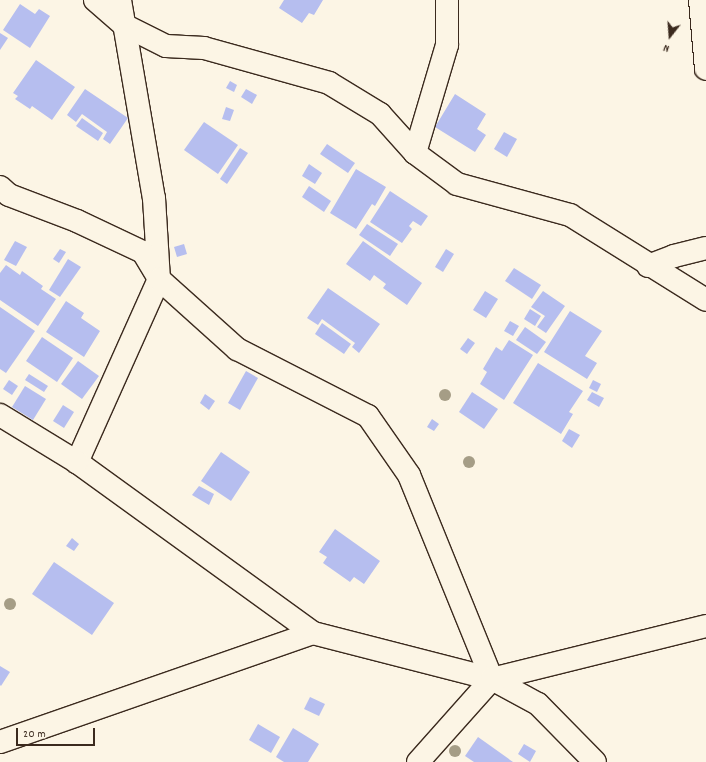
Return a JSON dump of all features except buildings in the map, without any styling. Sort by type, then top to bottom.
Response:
[{"type":"street","points":[[95,0],[124,25],[166,46],[204,48],[329,83],[380,114],[415,153],[457,184],[570,215],[648,266],[706,300]]},
{"type":"street","points":[[77,462],[159,279],[154,198],[120,0]]},
{"type":"street","points":[[415,153],[447,45],[446,0]]},
{"type":"street","points":[[700,0],[706,70]]},
{"type":"street","points":[[0,186],[9,195],[77,222],[143,252],[159,279],[237,350],[368,416],[409,475],[492,679]]},
{"type":"street","points":[[648,266],[674,256],[706,248]]},
{"type":"street","points":[[0,415],[77,462],[313,632],[492,679],[538,704],[595,762]]},
{"type":"street","points":[[418,762],[492,679],[706,626]]},
{"type":"street","points":[[0,742],[313,632]]}]
